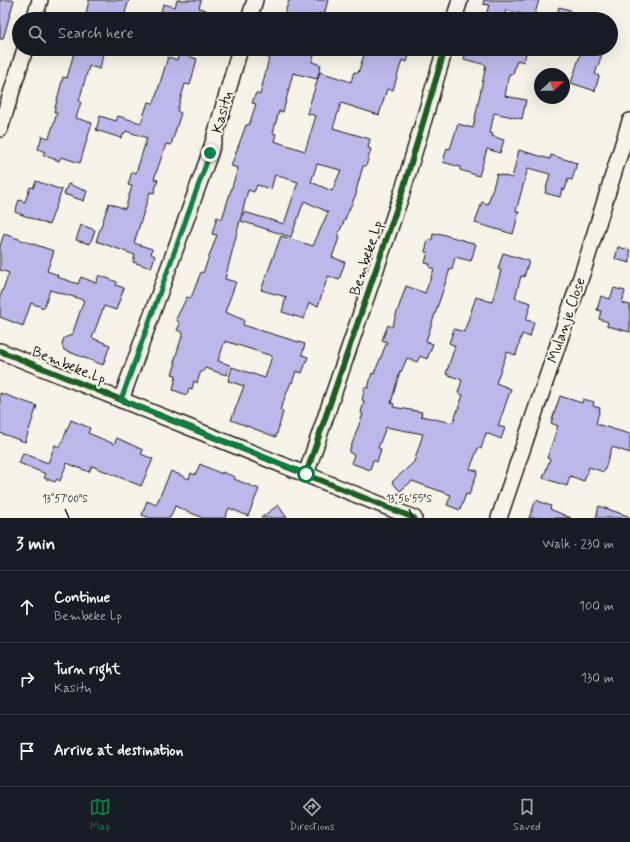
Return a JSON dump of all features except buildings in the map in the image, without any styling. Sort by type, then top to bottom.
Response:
[{"type":"street","points":[[36,12],[40,0]]},
{"type":"street","points":[[251,12],[254,0]]},
{"type":"street","points":[[456,12],[460,0]]},
{"type":"street","points":[[0,129],[23,56]]},
{"type":"street","name":"Kasitu","points":[[121,400],[210,153],[238,56]]},
{"type":"street","name":"Bembeke Lp","points":[[306,474],[402,193],[443,56]]},
{"type":"street","name":"Mulanje Close","points":[[499,518],[584,268],[630,121]]},
{"type":"street","name":"Bembeke Lp","points":[[0,351],[306,474],[395,515],[414,518]]},
{"type":"cycle path","points":[[306,474],[402,193],[443,56]]},
{"type":"cycle path","points":[[0,351],[414,518]]},
{"type":"route","points":[[210,153],[121,400],[306,474]]}]
